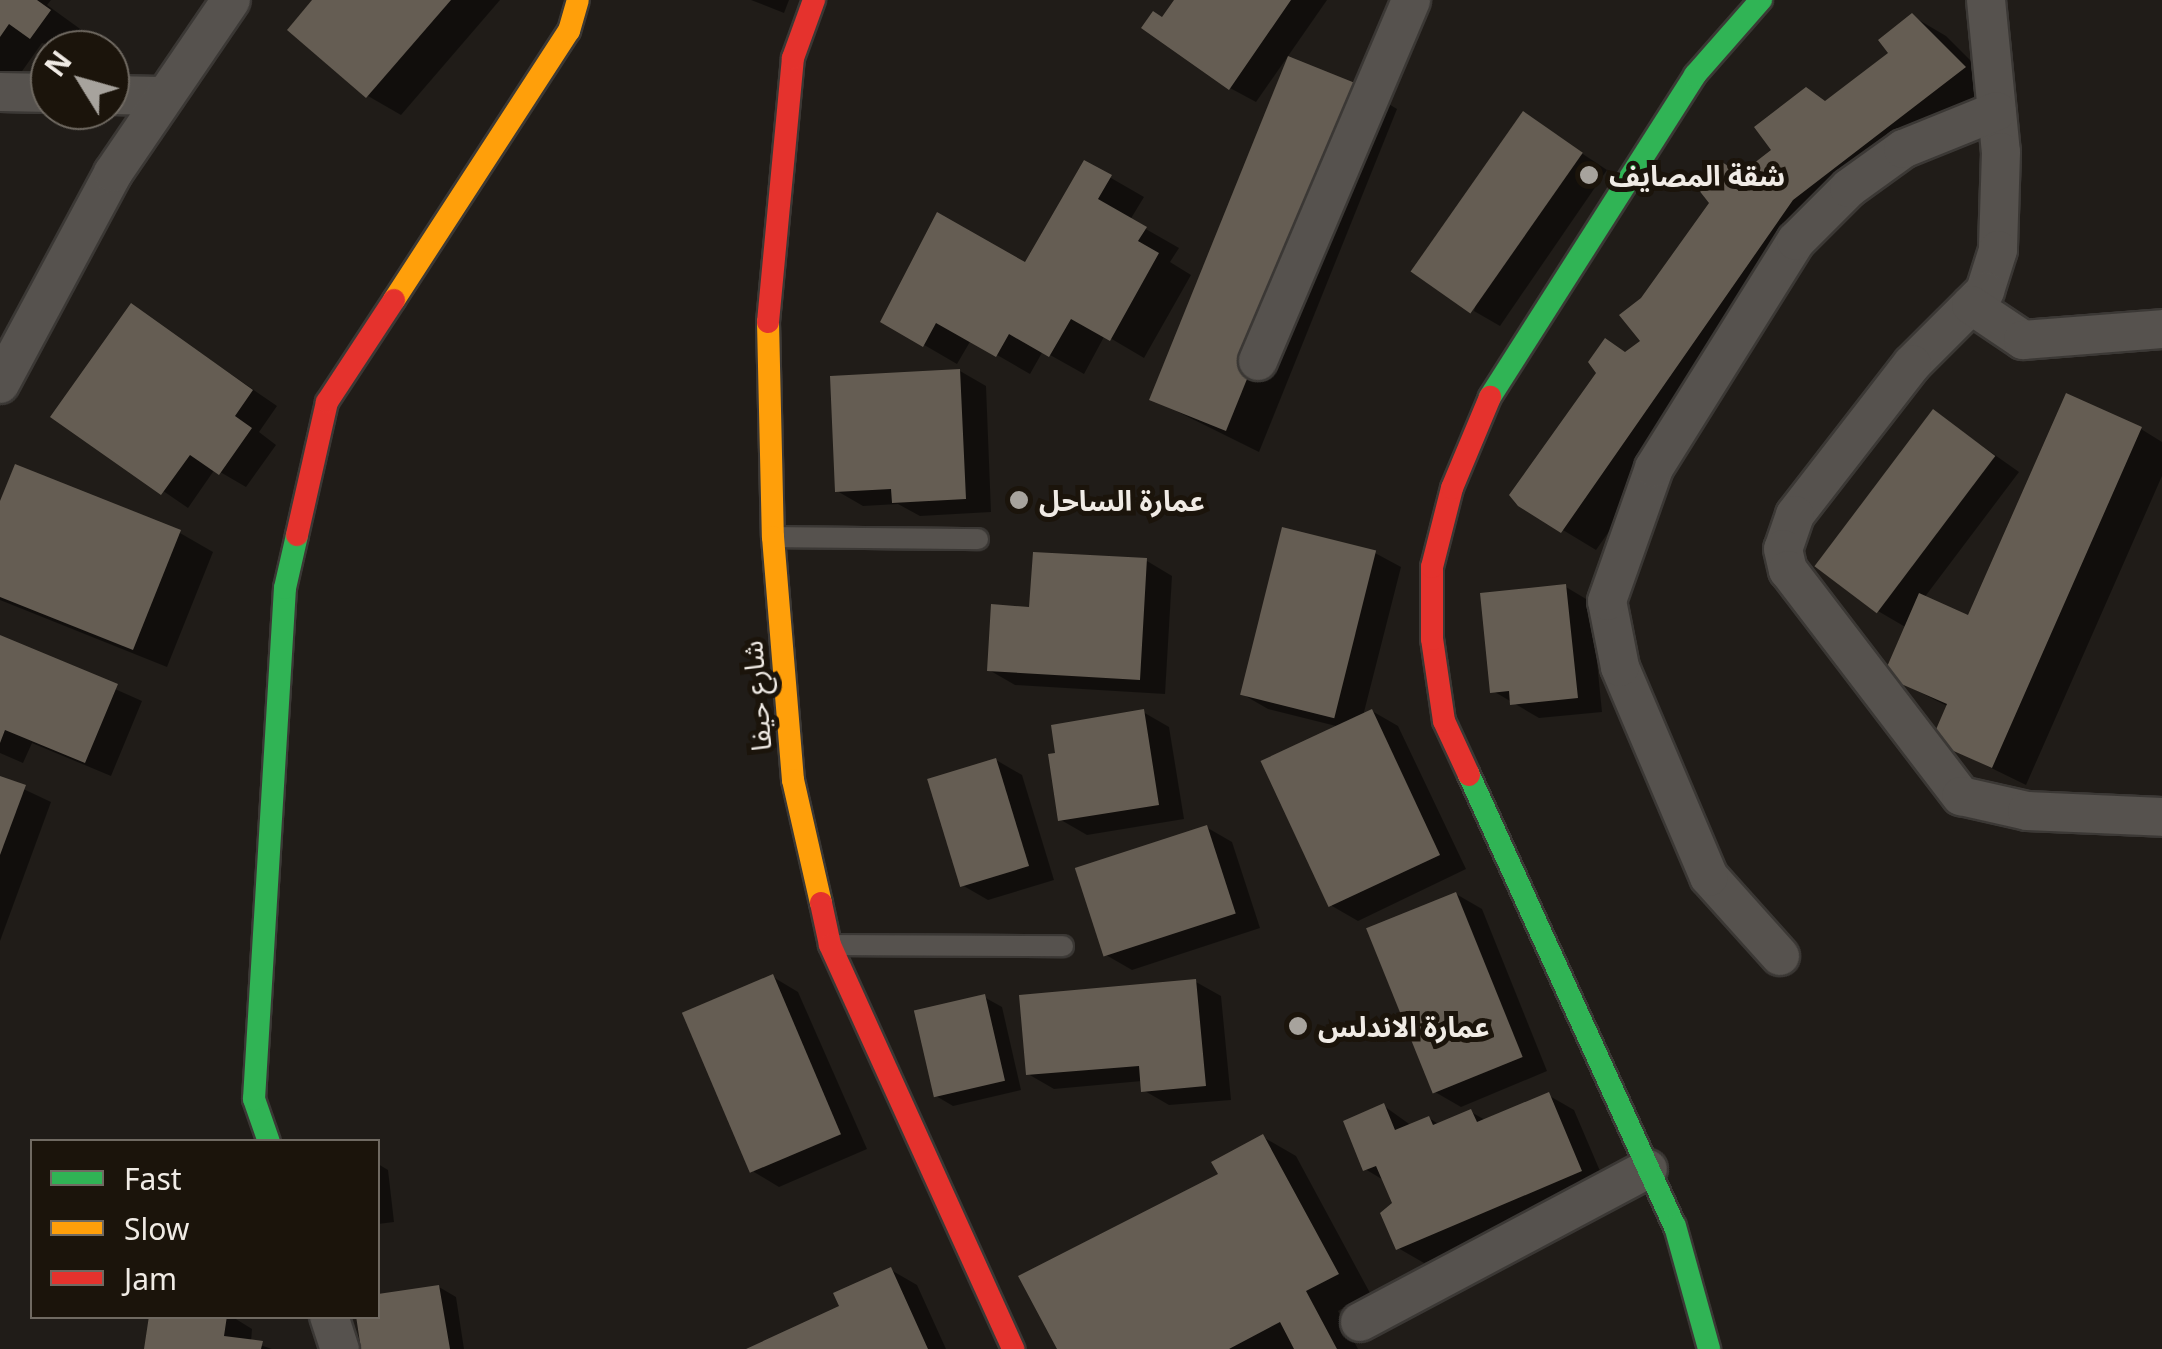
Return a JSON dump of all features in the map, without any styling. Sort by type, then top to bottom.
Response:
[{"type":"street","points":[[0,384],[112,172],[231,0]]},
{"type":"street","points":[[268,1139],[254,1099],[285,588],[328,402],[568,30],[578,0]]},
{"type":"street","name":"شارع حيفا","points":[[814,0],[793,58],[767,328],[773,538],[792,780],[830,945],[1012,1349]]},
{"type":"street","points":[[1258,361],[1411,0]]},
{"type":"street","points":[[1709,1349],[1676,1226],[1444,721],[1432,638],[1432,568],[1452,488],[1487,402],[1695,75],[1761,0]]},
{"type":"street","points":[[1986,0],[1997,112],[1998,250],[1986,291],[1912,364],[1796,515],[1782,549],[1788,570],[1961,796],[2027,811],[2162,817]]},
{"type":"street","points":[[0,92],[30,93]]},
{"type":"street","points":[[130,95],[162,96]]},
{"type":"street","points":[[1780,956],[1709,877],[1620,668],[1607,601],[1654,468],[1796,241],[1849,188],[1903,150],[1997,112]]},
{"type":"street","points":[[1971,305],[2023,340],[2162,329]]},
{"type":"street","points":[[1360,1322],[1648,1169]]},
{"type":"street","points":[[330,1319],[340,1349]]},
{"type":"lane","points":[[773,538],[978,538]]},
{"type":"lane","points":[[830,945],[1063,946]]},
{"type":"building","points":[[0,0],[37,0],[51,10],[37,30],[30,30],[30,39],[9,24],[0,37]]},
{"type":"building","points":[[312,0],[451,0],[366,98],[287,30]]},
{"type":"building","points":[[1174,0],[1291,0],[1229,90],[1141,28],[1153,11],[1162,17]]},
{"type":"building","points":[[1912,13],[1966,67],[1793,200],[1561,533],[1518,506],[1509,495],[1596,373],[1588,362],[1605,338],[1625,352],[1640,341],[1619,315],[1641,298],[1709,203],[1698,189],[1719,160],[1740,174],[1771,150],[1754,127],[1806,87],[1825,101],[1888,53],[1878,40]]},
{"type":"building","points":[[1288,56],[1365,87],[1226,431],[1149,400]]},
{"type":"building","points":[[1523,111],[1583,153],[1470,313],[1411,272]]},
{"type":"building","points":[[1084,160],[1112,175],[1098,199],[1147,227],[1138,241],[1159,253],[1110,341],[1071,319],[1049,357],[1009,334],[996,357],[936,323],[923,347],[880,322],[937,212],[1025,262]]},
{"type":"building","points":[[131,303],[253,390],[235,416],[252,428],[219,475],[190,455],[161,495],[50,417]]},
{"type":"building","points":[[960,369],[966,499],[892,503],[891,489],[835,492],[830,376]]},
{"type":"building","points":[[2066,393],[2142,427],[1992,768],[1931,741],[1947,704],[1883,676],[1919,593],[1968,615]]},
{"type":"building","points":[[1933,409],[1995,456],[1877,613],[1814,566]]},
{"type":"building","points":[[15,464],[181,530],[133,650],[0,597],[0,501]]},
{"type":"building","points":[[1282,527],[1376,550],[1334,718],[1240,695]]},
{"type":"building","points":[[1033,552],[1147,558],[1140,680],[987,671],[991,604],[1029,607]]},
{"type":"building","points":[[1566,584],[1578,698],[1510,705],[1509,691],[1490,693],[1480,593]]},
{"type":"building","points":[[0,635],[118,684],[85,763],[5,730],[0,743]]},
{"type":"building","points":[[1144,709],[1159,805],[1058,821],[1048,754],[1055,753],[1051,725]]},
{"type":"building","points":[[1372,709],[1440,855],[1329,907],[1261,761]]},
{"type":"building","points":[[996,758],[1029,866],[960,887],[927,779]]},
{"type":"building","points":[[0,776],[26,785],[0,855]]},
{"type":"building","points":[[1207,825],[1236,913],[1104,956],[1075,868]]},
{"type":"building","points":[[1456,892],[1523,1057],[1433,1093],[1366,928]]},
{"type":"building","points":[[773,974],[841,1134],[750,1173],[682,1013]]},
{"type":"building","points":[[1196,979],[1206,1086],[1141,1092],[1139,1066],[1026,1075],[1019,995]]},
{"type":"building","points":[[985,994],[1005,1081],[934,1097],[914,1010]]},
{"type":"building","points":[[1549,1092],[1582,1171],[1396,1250],[1380,1213],[1392,1203],[1376,1166],[1363,1171],[1343,1121],[1384,1103],[1395,1130],[1429,1116],[1433,1125],[1471,1109],[1477,1122]]},
{"type":"building","points":[[1263,1134],[1339,1274],[1306,1291],[1337,1349],[1294,1349],[1280,1322],[1229,1349],[1057,1349],[1018,1276],[1218,1174],[1211,1162]]},
{"type":"building","points":[[891,1267],[928,1349],[746,1349],[839,1306],[833,1293]]},
{"type":"building","points":[[439,1285],[450,1349],[361,1349],[356,1319],[380,1319],[380,1294]]},
{"type":"building","points":[[149,1319],[227,1319],[224,1336],[263,1341],[261,1349],[144,1349]]},
{"type":"traffic: fast","points":[[1490,397],[1695,75],[1761,0]]},
{"type":"traffic: fast","points":[[268,1139],[254,1099],[285,588],[297,535]]},
{"type":"traffic: fast","points":[[1469,775],[1675,1226],[1709,1349]]},
{"type":"traffic: slow","points":[[394,300],[569,31],[578,0]]},
{"type":"traffic: slow","points":[[768,322],[773,537],[793,780],[821,903]]},
{"type":"traffic: jam","points":[[768,322],[793,58],[814,0]]},
{"type":"traffic: jam","points":[[297,535],[327,402],[394,300]]},
{"type":"traffic: jam","points":[[1469,775],[1444,721],[1432,639],[1432,567],[1452,488],[1490,397]]},
{"type":"traffic: jam","points":[[821,903],[830,945],[1013,1349]]},
{"type":"place","name":"شقة المصايف","points":[[1589,175]]},
{"type":"place","name":"عمارة الساحل","points":[[1019,500]]},
{"type":"place","name":"عمارة الاندلس","points":[[1298,1026]]}]
